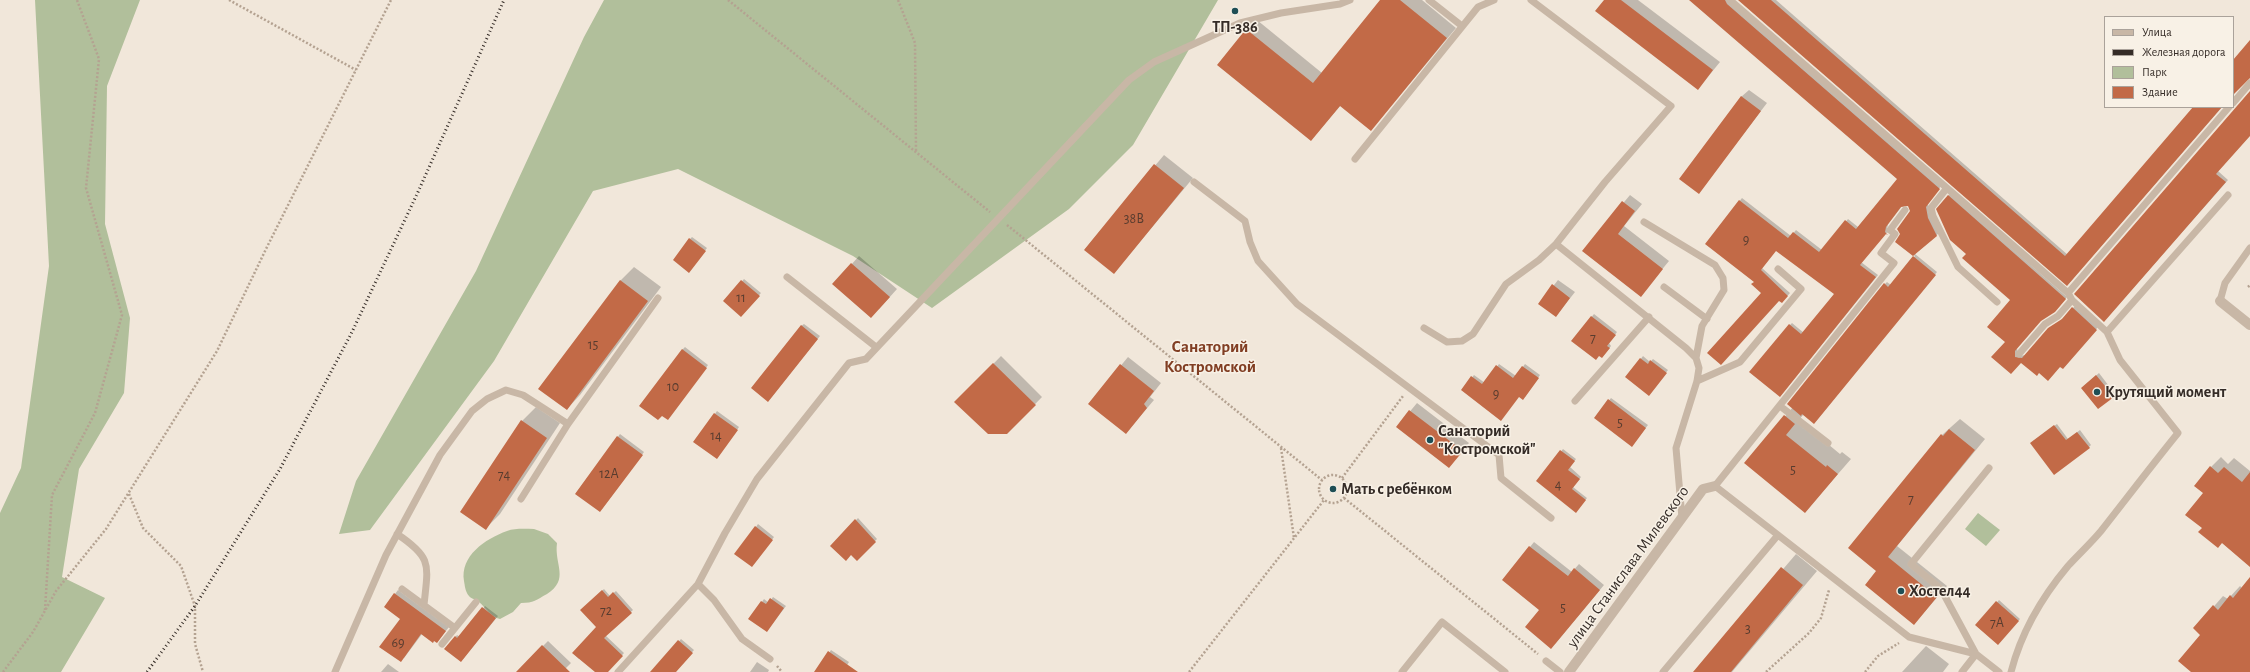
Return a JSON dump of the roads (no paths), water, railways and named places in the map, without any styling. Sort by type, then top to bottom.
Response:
[{"type":"street","points":[[2220,301],[2250,325]]},
{"type":"street","name":"улица Станислава Милевского","points":[[1569,672],[1703,490],[1715,486]]},
{"type":"lane","points":[[618,672],[698,584],[725,533],[757,479],[849,363],[866,358],[1129,80],[1154,62],[1240,23],[1340,4],[1350,0]]},
{"type":"lane","points":[[1429,0],[1462,26]]},
{"type":"lane","points":[[1355,159],[1478,7],[1494,0]]},
{"type":"lane","points":[[1424,328],[1447,342],[1462,341],[1473,334],[1506,284],[1539,260],[1556,244],[1605,182],[1671,106],[1531,0]]},
{"type":"lane","points":[[1730,0],[2068,293],[2072,300],[2107,332],[2120,360],[2178,433],[2100,532],[2067,567],[2046,596],[2028,626],[2015,654],[2011,672]]},
{"type":"lane","points":[[2234,101],[2250,83]]},
{"type":"lane","points":[[2068,293],[2228,108]]},
{"type":"lane","points":[[1194,182],[1246,220],[1250,242],[1258,261],[1297,304],[1499,454],[1501,478],[1550,518]]},
{"type":"lane","points":[[1947,188],[1931,208],[1933,216],[1958,267],[1997,302]]},
{"type":"lane","points":[[2107,332],[2228,196]]},
{"type":"lane","points":[[1905,210],[1890,230],[1895,234],[1881,253],[1894,263],[1715,486],[1909,637],[1976,654]]},
{"type":"lane","points":[[1644,222],[1715,265],[1723,278],[1724,290],[1702,326],[1696,358],[1699,368],[1697,381],[1676,448],[1682,518]]},
{"type":"lane","points":[[1556,244],[1649,317],[1696,358]]},
{"type":"lane","points":[[2220,301],[2225,283],[2250,248]]},
{"type":"lane","points":[[1697,381],[1740,362],[1801,289],[1778,269]]},
{"type":"lane","points":[[787,277],[876,347]]},
{"type":"lane","points":[[1664,287],[1707,318]]},
{"type":"lane","points":[[521,498],[568,424],[658,298]]},
{"type":"lane","points":[[2019,354],[2045,324],[2058,316],[2072,300]]},
{"type":"lane","points":[[1575,401],[1649,317]]},
{"type":"lane","points":[[335,672],[386,555],[397,534],[440,455],[472,411],[487,399],[506,390],[523,395],[568,424]]},
{"type":"lane","points":[[1780,406],[1828,443]]},
{"type":"lane","points":[[1989,468],[1911,564],[1941,589],[1976,654],[1999,672]]},
{"type":"lane","points":[[397,534],[420,551],[426,563],[424,605]]},
{"type":"lane","points":[[1664,672],[1778,535]]},
{"type":"lane","points":[[698,584],[714,600],[742,639],[770,659]]},
{"type":"lane","points":[[402,589],[455,628]]},
{"type":"lane","points":[[442,644],[476,602]]},
{"type":"lane","points":[[1402,672],[1442,622],[1504,672]]},
{"type":"lane","points":[[1962,672],[1976,654]]},
{"type":"lane","points":[[1546,661],[1560,672]]},
{"type":"railway","points":[[147,672],[195,606],[280,469],[352,332],[418,192],[504,0]]},
{"type":"place","name":"ТП-386","points":[[1235,11]]},
{"type":"place","name":"Крутящий момент","points":[[2097,392]]},
{"type":"place","name":"Санаторий \"Костромской\"","points":[[1430,440]]},
{"type":"place","name":"Мать с ребёнком","points":[[1333,489]]},
{"type":"place","name":"Хостел44","points":[[1901,591]]},
{"type":"district","name":"Санаторий Костромской","points":[[1210,357]]}]
